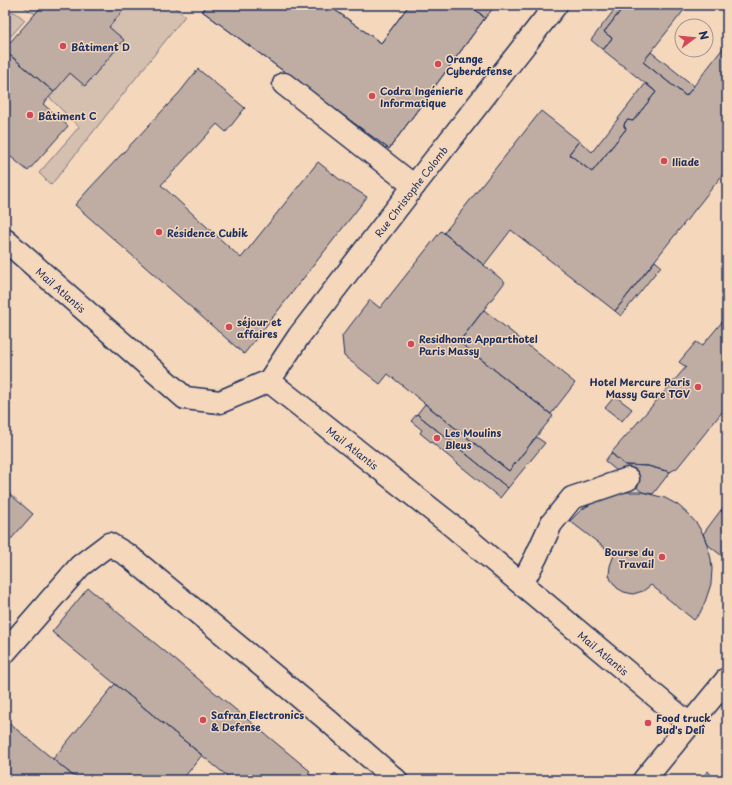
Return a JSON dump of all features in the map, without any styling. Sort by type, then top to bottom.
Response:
[{"type":"street","name":"Rue Christophe Colomb","points":[[269,381],[300,336],[414,186],[556,5]]},
{"type":"street","points":[[284,84],[414,186]]},
{"type":"street","name":"Mail Atlantis","points":[[5,240],[185,398],[220,402],[269,381],[450,524],[689,724]]},
{"type":"street","points":[[522,584],[551,524],[572,498],[628,479]]},
{"type":"street","points":[[5,652],[80,566],[109,544],[129,556],[324,717],[396,780]]},
{"type":"street","points":[[644,780],[727,679]]},
{"type":"shaded area","points":[[21,5],[43,5],[35,14]]},
{"type":"shaded area","points":[[128,5],[172,5],[185,16],[51,185],[39,173],[79,127],[49,97],[70,73],[85,86],[124,40],[109,27]]},
{"type":"shaded area","points":[[5,10],[16,13],[25,20],[11,36],[5,31]]},
{"type":"building","name":"Bâtiment D","points":[[43,5],[128,5],[109,27],[124,40],[85,86],[70,73],[54,92],[5,51],[5,48]]},
{"type":"building","name":"Codra Ingénierie Informatique","points":[[207,5],[328,5],[381,43],[409,5],[470,5],[485,18],[389,149],[202,11]]},
{"type":"building","name":"Codra Ingénierie Informatique","points":[[207,5],[328,5],[381,43],[409,5],[470,5],[485,18],[389,149],[202,11]]},
{"type":"building","points":[[470,5],[496,5],[485,18]]},
{"type":"building","points":[[618,5],[625,5],[604,32],[612,38],[603,50],[591,40]]},
{"type":"building","name":"Iliade","points":[[625,5],[688,5],[678,18],[674,18],[674,23],[643,62],[686,96],[727,43],[727,169],[615,311],[511,230],[484,265],[444,233],[541,111],[579,141],[569,154],[592,172],[626,129],[624,126],[625,122],[628,120],[633,121],[656,92],[603,50],[612,38],[604,32]]},
{"type":"building","name":"Bâtiment C","points":[[5,51],[54,92],[43,104],[68,126],[28,171],[5,152]]},
{"type":"building","points":[[651,52],[694,86],[686,96],[643,62]]},
{"type":"building","name":"Résidence Cubik","points":[[198,69],[245,108],[226,132],[217,124],[161,185],[241,258],[318,162],[339,179],[367,197],[244,354],[75,205],[180,92]]},
{"type":"building","points":[[646,83],[656,92],[633,121],[628,120],[625,122],[624,126],[626,129],[592,172],[569,154],[579,141],[592,152]]},
{"type":"building","points":[[441,231],[505,282],[459,342],[553,416],[509,471],[388,374],[380,384],[344,356],[342,336],[370,300],[380,308]]},
{"type":"building","points":[[655,261],[661,266],[621,316],[615,311]]},
{"type":"building","points":[[484,310],[575,383],[551,414],[459,342]]},
{"type":"building","name":"Hotel Mercure Paris Massy Gare TGV","points":[[727,316],[727,406],[677,468],[670,472],[648,466],[625,465],[611,453],[686,367],[679,362],[696,342],[702,346]]},
{"type":"building","points":[[615,396],[632,409],[622,421],[605,408]]},
{"type":"building","points":[[425,404],[509,471],[536,437],[545,443],[508,488],[417,414]]},
{"type":"building","points":[[417,414],[508,488],[500,498],[420,433],[422,430],[411,421]]},
{"type":"building","points":[[611,453],[625,465],[648,466],[670,472],[653,494],[642,492],[605,461]]},
{"type":"building","points":[[5,490],[33,514],[5,546]]},
{"type":"building","name":"Bourse du Travail","points":[[624,492],[642,492],[665,498],[678,505],[689,515],[703,534],[711,559],[711,584],[700,613],[694,620],[651,585],[643,591],[633,594],[624,592],[617,588],[609,575],[610,566],[614,555],[570,521],[581,510],[597,500]]},
{"type":"building","points":[[727,503],[727,520],[721,510]]},
{"type":"building","points":[[721,510],[727,520],[727,560],[707,544],[703,534]]},
{"type":"building","name":"Safran Electronics & Defense","points":[[88,588],[310,771],[308,773],[317,780],[232,780],[52,632]]},
{"type":"building","points":[[115,684],[202,755],[182,780],[78,780],[53,759]]},
{"type":"building","points":[[5,720],[53,759],[78,780],[5,780]]},
{"type":"building","points":[[708,771],[715,780],[700,780]]},
{"type":"building","points":[[335,773],[342,780],[329,780]]},
{"type":"place","name":"Bâtiment D","points":[[63,46]]},
{"type":"place","name":"Orange Cyberdefense","points":[[438,64]]},
{"type":"place","name":"Codra Ingénierie Informatique","points":[[372,96]]},
{"type":"place","name":"Bâtiment C","points":[[30,115]]},
{"type":"place","name":"Iliade","points":[[664,161]]},
{"type":"place","name":"Résidence Cubik","points":[[159,232]]},
{"type":"place","name":"séjour et affaires","points":[[229,327]]},
{"type":"place","name":"Residhome Apparthotel Paris Massy","points":[[411,344]]},
{"type":"place","name":"Hotel Mercure Paris Massy Gare TGV","points":[[698,387]]},
{"type":"place","name":"Les Moulins Bleus","points":[[437,438]]},
{"type":"place","name":"Bourse du Travail","points":[[662,557]]},
{"type":"place","name":"Safran Electronics & Defense","points":[[203,720]]},
{"type":"place","name":"Food truck Bud's Delî","points":[[648,723]]}]
